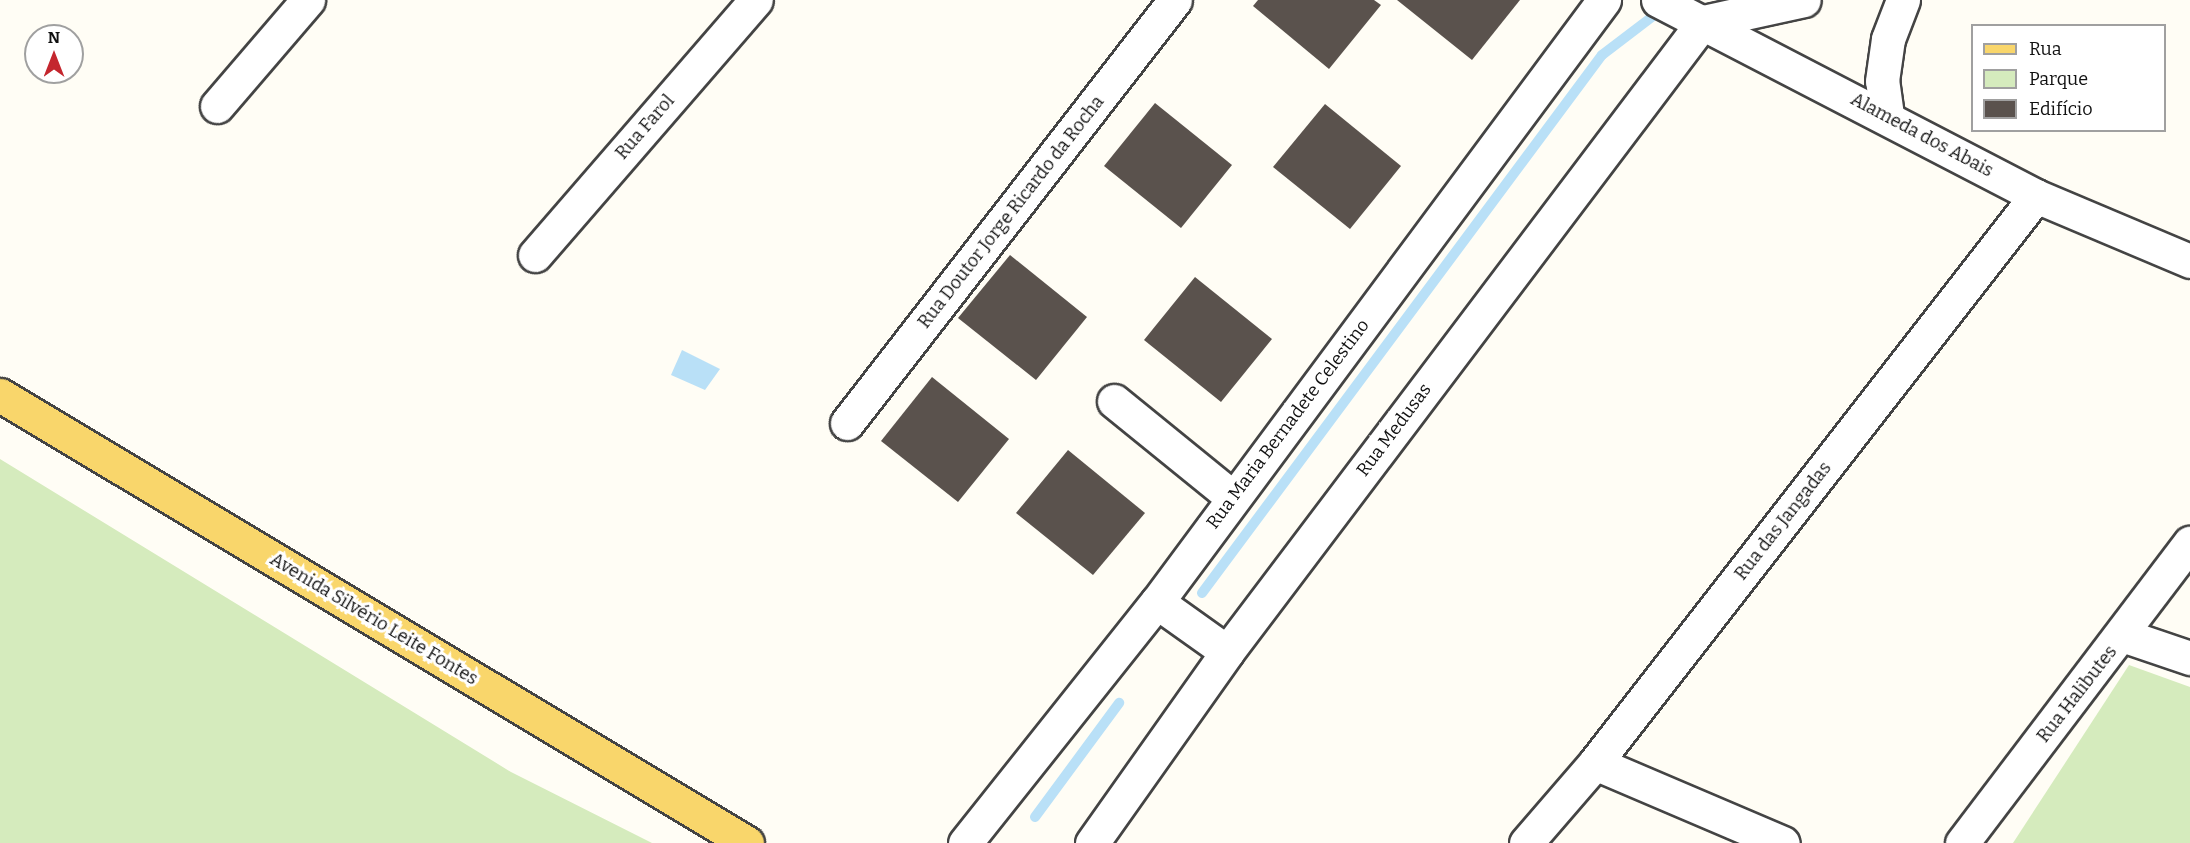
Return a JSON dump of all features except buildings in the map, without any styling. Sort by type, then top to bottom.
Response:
[{"type":"main road","name":"Avenida Silvério Leite Fontes","points":[[0,395],[747,843]]},
{"type":"street","points":[[217,106],[308,0]]},
{"type":"street","name":"Rua Farol","points":[[536,255],[756,0]]},
{"type":"street","name":"Rua Doutor Jorge Ricardo da Rocha","points":[[847,423],[1175,0]]},
{"type":"street","name":"Rua Maria Bernadete Celestino","points":[[965,843],[1157,602],[1232,497],[1604,0]]},
{"type":"street","name":"Alameda dos Abais","points":[[1658,0],[1887,116],[2036,196],[2185,250]]},
{"type":"street","points":[[1696,19],[1804,0]]},
{"type":"street","points":[[1887,116],[1882,81],[1887,39],[1903,0]]},
{"type":"street","name":"Rua Medusas","points":[[1092,843],[1227,652],[1696,19]]},
{"type":"street","name":"Rua das Jangadas","points":[[1526,843],[1595,763],[2036,196]]},
{"type":"street","points":[[1114,401],[1232,497]]},
{"type":"street","name":"Rua Halibutes","points":[[1962,843],[2190,543]]},
{"type":"street","points":[[1157,602],[1227,652]]},
{"type":"street","points":[[2122,635],[2190,658]]},
{"type":"street","points":[[1595,763],[1783,843]]},
{"type":"green space","points":[[0,459],[511,772],[652,843],[0,843]]},
{"type":"green space","points":[[2129,665],[2190,687],[2190,843],[2013,843]]},
{"type":"water","points":[[682,350],[720,369],[705,390],[671,375]]},
{"type":"waterway","points":[[1202,593],[1602,55],[1665,7]]},
{"type":"waterway","points":[[1035,817],[1119,703]]}]
